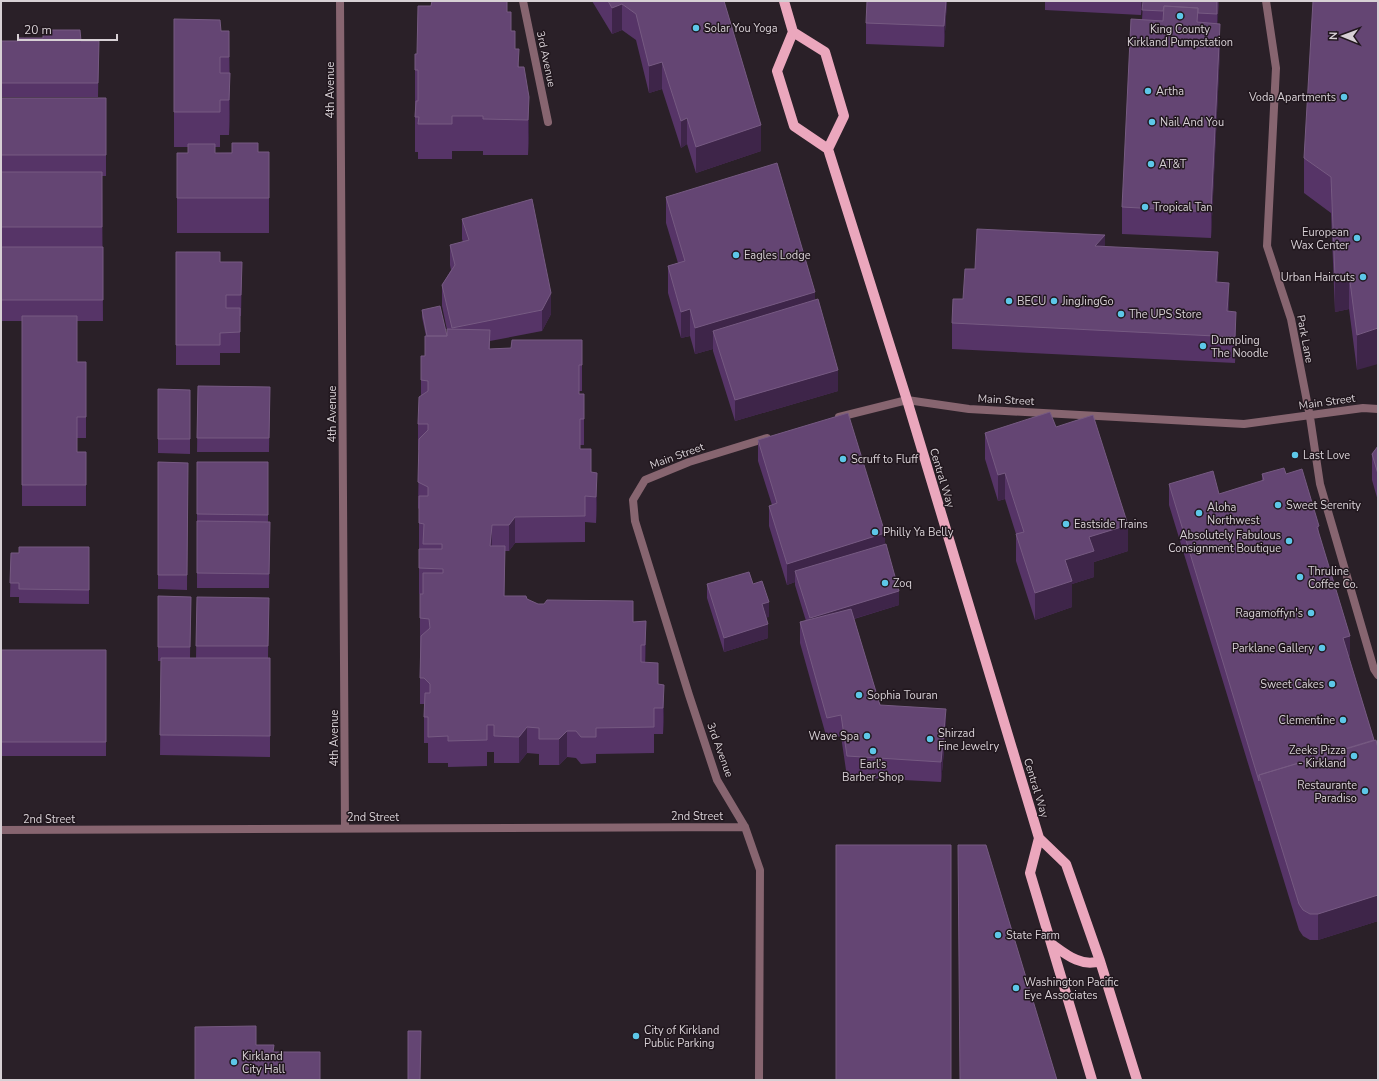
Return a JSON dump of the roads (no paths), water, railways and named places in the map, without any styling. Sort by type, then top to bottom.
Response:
[{"type":"main road","points":[[784,1],[793,32],[777,71],[794,126],[828,149],[844,116],[825,52],[793,32]]},
{"type":"main road","name":"Central Way","points":[[828,149],[907,400],[1038,838],[1030,873],[1092,1080]]},
{"type":"main road","points":[[1038,838],[1066,864],[1100,961],[1138,1080]]},
{"type":"main road","points":[[1053,946],[1072,959],[1092,964],[1100,961]]},
{"type":"street","name":"4th Avenue","points":[[340,1],[345,828]]},
{"type":"street","name":"3rd Avenue","points":[[523,1],[548,122]]},
{"type":"street","name":"Park Lane","points":[[1266,1],[1276,68],[1267,246],[1291,319],[1310,417],[1320,484],[1374,669],[1378,675]]},
{"type":"street","name":"Main Street","points":[[829,420],[907,400],[968,409],[1244,424],[1310,417],[1363,408],[1378,409]]},
{"type":"street","name":"Main Street","points":[[645,480],[689,462],[778,435]]},
{"type":"street","name":"3rd Avenue","points":[[645,480],[633,500],[635,521],[689,695],[718,780],[745,826],[760,870],[759,1080]]},
{"type":"street","name":"2nd Street","points":[[1,830],[745,826]]},
{"type":"place","name":"King County Kirkland Pumpstation","points":[[1180,16]]},
{"type":"place","name":"Solar You Yoga","points":[[696,28]]},
{"type":"place","name":"Artha","points":[[1148,91]]},
{"type":"place","name":"Voda Apartments","points":[[1344,97]]},
{"type":"place","name":"Nail And You","points":[[1152,122]]},
{"type":"place","name":"AT&T","points":[[1151,164]]},
{"type":"place","name":"Tropical Tan","points":[[1145,207]]},
{"type":"place","name":"European Wax Center","points":[[1357,238]]},
{"type":"place","name":"Eagles Lodge","points":[[736,255]]},
{"type":"place","name":"Urban Haircuts","points":[[1363,277]]},
{"type":"place","name":"BECU","points":[[1009,301]]},
{"type":"place","name":"JingJingGo","points":[[1054,301]]},
{"type":"place","name":"The UPS Store","points":[[1121,314]]},
{"type":"place","name":"Dumpling The Noodle","points":[[1203,346]]},
{"type":"place","name":"Last Love","points":[[1295,455]]},
{"type":"place","name":"Scruff to Fluff","points":[[843,459]]},
{"type":"place","name":"Sweet Serenity","points":[[1278,505]]},
{"type":"place","name":"Aloha Northwest","points":[[1199,513]]},
{"type":"place","name":"Eastside Trains","points":[[1066,524]]},
{"type":"place","name":"Philly Ya Belly","points":[[875,532]]},
{"type":"place","name":"Absolutely Fabulous Consignment Boutique","points":[[1289,541]]},
{"type":"place","name":"Thruline Coffee Co.","points":[[1300,577]]},
{"type":"place","name":"Zoq","points":[[885,583]]},
{"type":"place","name":"Ragamoffyn's","points":[[1311,613]]},
{"type":"place","name":"Parklane Gallery","points":[[1322,648]]},
{"type":"place","name":"Sweet Cakes","points":[[1332,684]]},
{"type":"place","name":"Sophia Touran","points":[[859,695]]},
{"type":"place","name":"Clementine","points":[[1343,720]]},
{"type":"place","name":"Wave Spa","points":[[867,736]]},
{"type":"place","name":"Shirzad Fine Jewelry","points":[[930,739]]},
{"type":"place","name":"Earl’s Barber Shop","points":[[873,751]]},
{"type":"place","name":"Zeeks Pizza - Kirkland","points":[[1354,756]]},
{"type":"place","name":"Restaurante Paradiso","points":[[1365,791]]},
{"type":"place","name":"State Farm","points":[[998,935]]},
{"type":"place","name":"Washington Pacific Eye Associates","points":[[1016,988]]},
{"type":"place","name":"City of Kirkland Public Parking","points":[[636,1036]]},
{"type":"place","name":"Kirkland City Hall","points":[[234,1062]]}]
